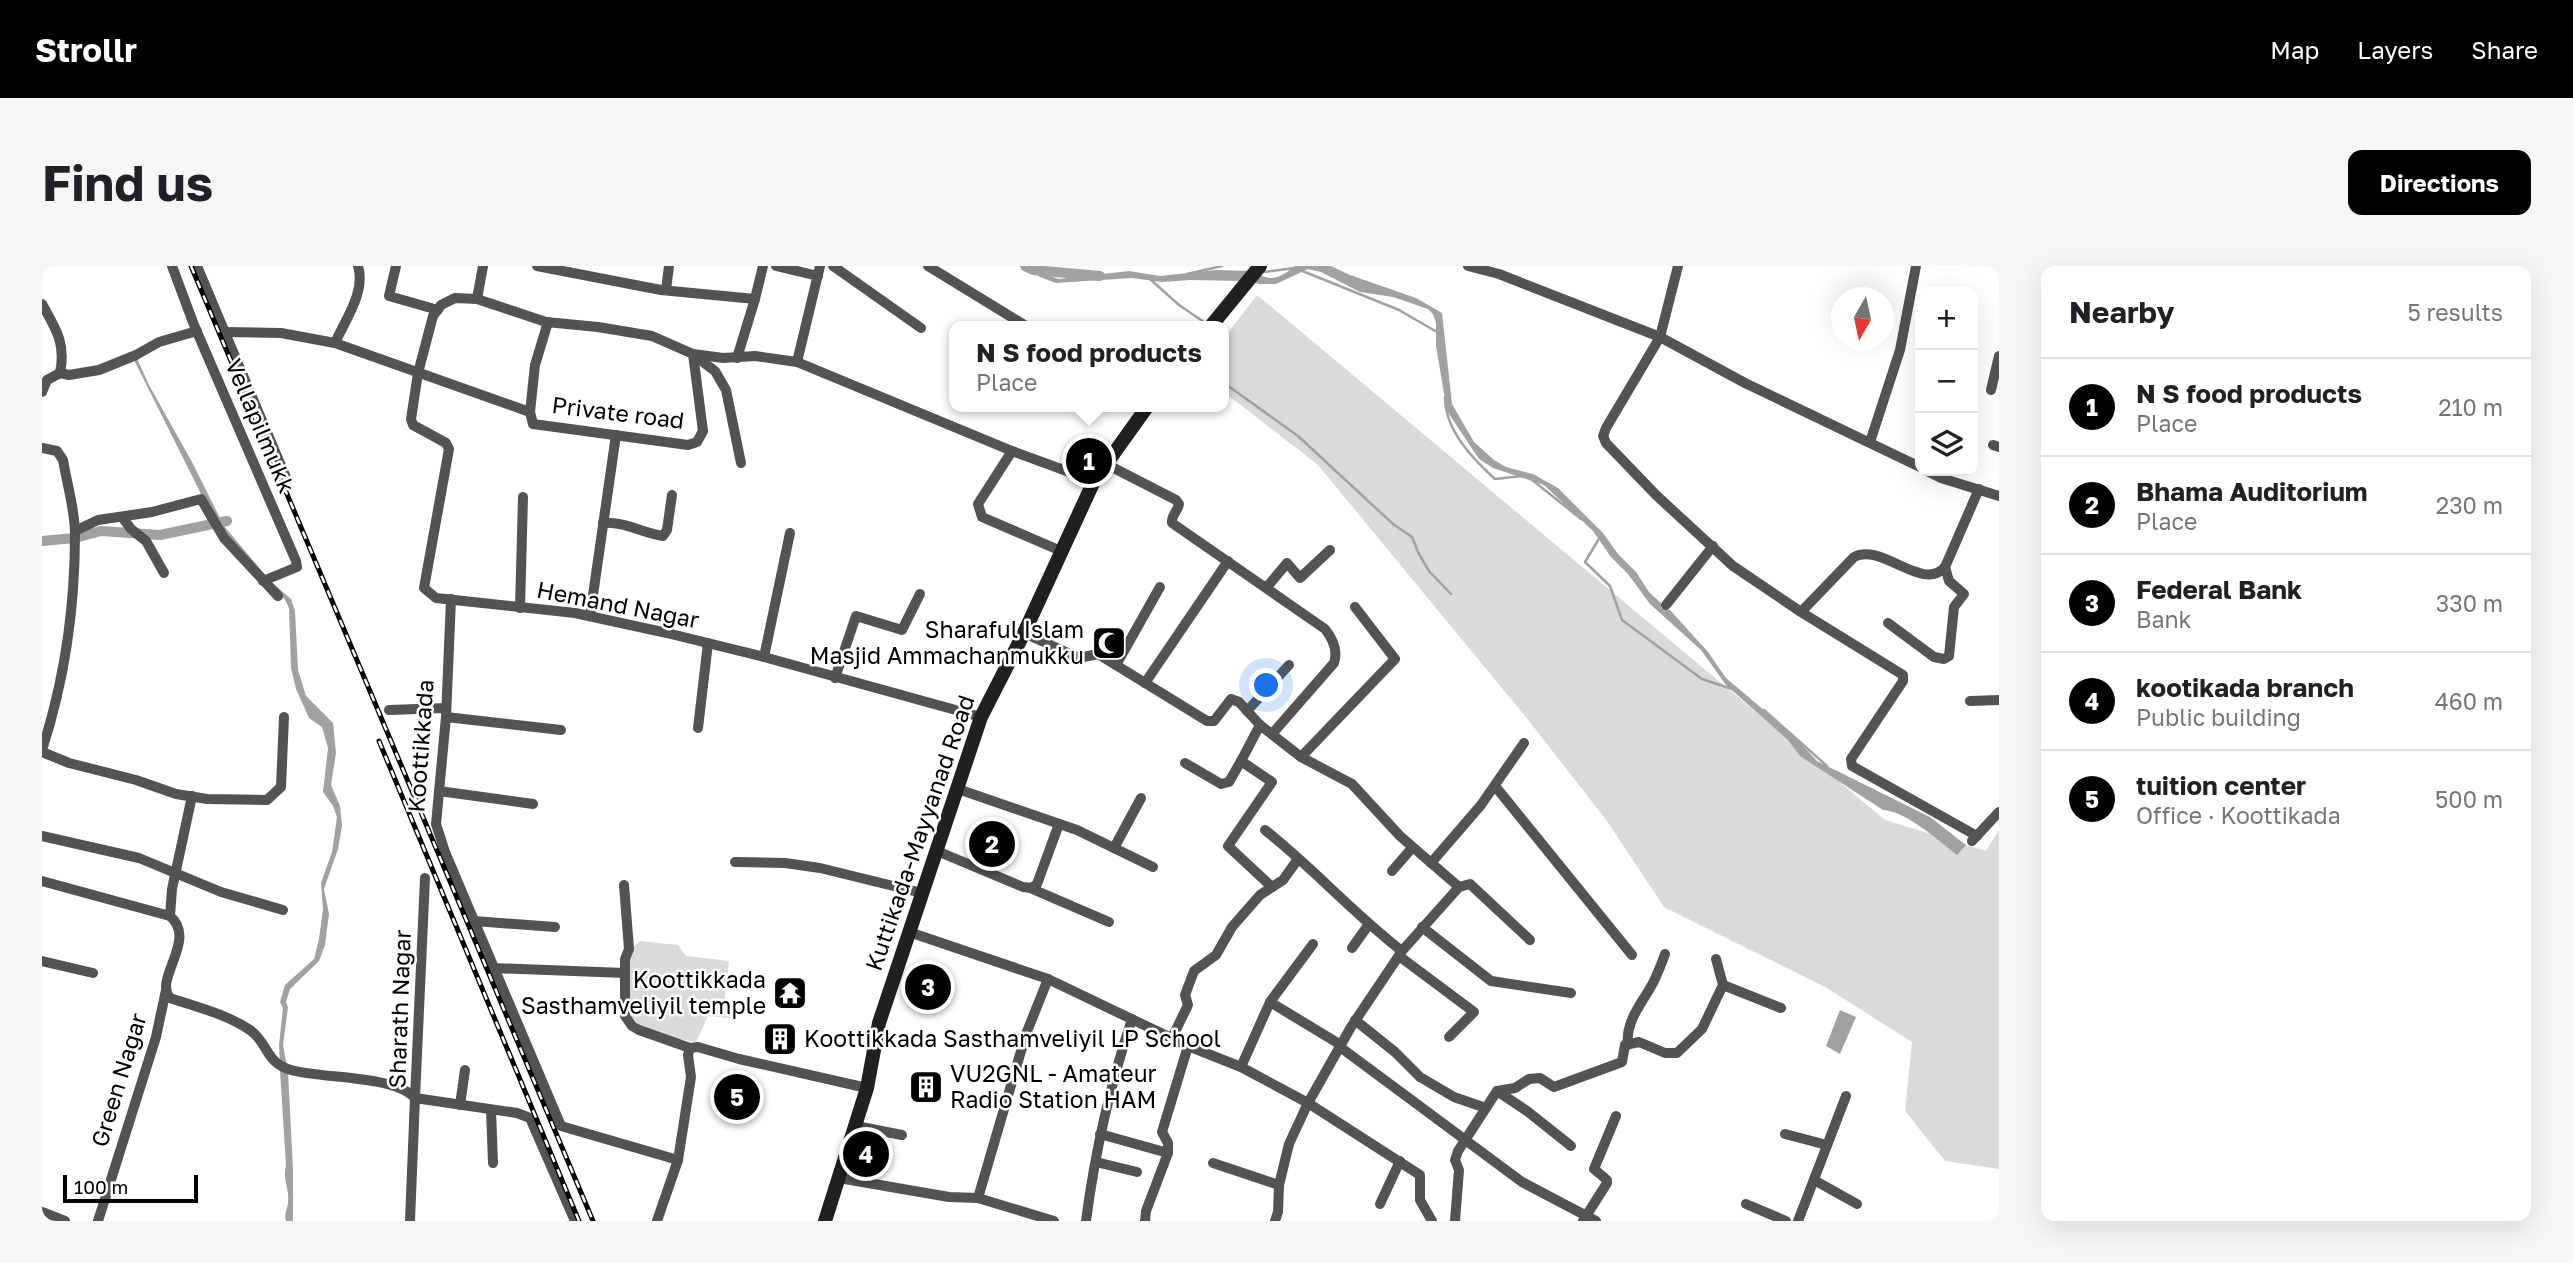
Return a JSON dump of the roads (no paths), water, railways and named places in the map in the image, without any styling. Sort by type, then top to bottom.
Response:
[{"type":"main road","points":[[1215,321],[1260,266]]},
{"type":"main road","name":"Kuttikada-Mayyanad Road","points":[[829,1220],[867,1088],[879,1023],[981,718],[1024,633],[1094,481],[1143,412]]},
{"type":"street","name":"Vellapilmukk","points":[[172,266],[197,331],[298,566],[263,581]]},
{"type":"street","points":[[197,266],[287,480]]},
{"type":"street","points":[[335,343],[359,290],[358,266]]},
{"type":"street","points":[[396,266],[388,296],[438,310]]},
{"type":"street","points":[[477,299],[483,266]]},
{"type":"street","points":[[537,266],[569,269],[666,290],[755,299]]},
{"type":"street","points":[[666,290],[669,266]]},
{"type":"street","points":[[737,358],[763,266]]},
{"type":"street","points":[[776,266],[819,271],[797,362]]},
{"type":"street","points":[[833,266],[921,328]]},
{"type":"street","points":[[928,266],[1018,321]]},
{"type":"street","points":[[1468,266],[1499,274],[1660,337],[1745,383],[1915,464]]},
{"type":"street","points":[[1678,266],[1660,337],[1603,436],[1606,443],[1656,495],[1733,566],[1903,675],[1903,681],[1851,759],[1852,766],[1974,839],[1999,812]]},
{"type":"street","points":[[1870,442],[1900,350],[1916,266]]},
{"type":"street","points":[[418,373],[433,316],[441,304],[454,298],[477,299],[510,312],[519,312],[548,322],[634,332],[693,354],[723,358],[755,355],[797,362],[1012,451],[1094,481]]},
{"type":"street","points":[[42,304],[52,319],[63,349],[60,373]]},
{"type":"street","name":"Private road","points":[[548,322],[535,365],[530,412],[533,424],[688,445],[697,442],[702,436],[703,426],[693,354]]},
{"type":"street","points":[[42,392],[47,380],[60,373],[69,375],[99,370],[159,342],[197,331]]},
{"type":"street","name":"Private road","points":[[225,332],[281,333],[335,343],[530,412]]},
{"type":"street","points":[[693,354],[715,371],[726,390],[741,463]]},
{"type":"street","points":[[1991,390],[1999,356]]},
{"type":"street","name":"Hemand Nagar","points":[[418,373],[411,419],[413,425],[446,443],[449,450],[424,588],[436,598],[590,617],[764,657],[981,718]]},
{"type":"street","name":"Hemand Nagar","points":[[590,617],[616,435]]},
{"type":"street","points":[[42,447],[57,451],[63,460],[75,531],[73,610],[57,705],[42,751],[69,763],[192,796],[267,800],[281,787],[284,717]]},
{"type":"street","points":[[1012,451],[978,504],[979,513],[982,517],[1061,551]]},
{"type":"street","points":[[1106,464],[1176,500],[1179,504],[1171,519],[1172,523],[1325,629],[1336,651],[1331,668],[1272,734]]},
{"type":"street","points":[[1937,476],[1999,496]]},
{"type":"street","points":[[1801,612],[1859,554],[1872,555],[1927,576],[1934,576],[1945,567],[1979,489]]},
{"type":"street","points":[[603,523],[621,524],[663,536],[667,530],[672,495]]},
{"type":"street","name":"Hemand Nagar","points":[[520,608],[523,496]]},
{"type":"street","points":[[75,531],[98,520],[152,512],[201,499],[224,538],[278,596]]},
{"type":"street","points":[[122,517],[131,529],[146,541],[164,573]]},
{"type":"street","points":[[764,657],[790,533]]},
{"type":"street","points":[[1667,605],[1713,546]]},
{"type":"street","points":[[1267,587],[1287,564],[1300,578],[1331,550]]},
{"type":"street","points":[[1145,683],[1228,561]]},
{"type":"street","points":[[1888,623],[1934,657],[1944,659],[1949,656],[1954,607],[1964,594],[1949,581],[1945,567]]},
{"type":"street","points":[[1116,665],[1160,587]]},
{"type":"street","points":[[835,678],[856,617],[902,630],[920,594]]},
{"type":"street","name":"Koottikkada","points":[[451,599],[437,828],[474,922],[561,1126],[677,1160]]},
{"type":"street","points":[[1301,757],[1395,659],[1355,607]]},
{"type":"street","points":[[1024,633],[1079,658],[1098,654],[1207,720],[1214,721],[1231,699],[1239,702],[1260,725],[1301,757],[1352,785],[1412,848],[1458,887]]},
{"type":"street","name":"Hemand Nagar","points":[[698,728],[708,643]]},
{"type":"street","points":[[1247,711],[1289,665]]},
{"type":"street","points":[[1970,701],[1999,700]]},
{"type":"street","points":[[390,710],[446,712],[561,730]]},
{"type":"street","points":[[1185,763],[1221,784],[1229,782],[1260,725]]},
{"type":"street","points":[[1432,863],[1481,805],[1524,743]]},
{"type":"street","points":[[1241,761],[1272,782],[1228,846],[1272,887]]},
{"type":"street","points":[[1495,786],[1632,956]]},
{"type":"street","points":[[958,789],[1059,824],[1153,867]]},
{"type":"street","points":[[439,791],[533,804]]},
{"type":"street","points":[[42,881],[170,916],[192,796]]},
{"type":"street","points":[[1114,848],[1141,798]]},
{"type":"street","points":[[1030,888],[1037,884],[1059,824]]},
{"type":"street","points":[[1265,831],[1318,875],[1401,954],[1474,1012],[1449,1037]]},
{"type":"street","points":[[42,836],[139,858],[221,892],[283,910]]},
{"type":"street","points":[[1392,871],[1412,848]]},
{"type":"street","points":[[937,851],[1109,922]]},
{"type":"street","points":[[1172,1038],[1188,1005],[1185,995],[1194,971],[1216,955],[1232,927],[1260,895],[1283,880],[1298,859]]},
{"type":"street","points":[[735,862],[785,863],[820,868],[922,893]]},
{"type":"street","name":"Sharath Nagar","points":[[425,878],[415,1098],[517,1113],[530,1118],[575,1221]]},
{"type":"street","points":[[1275,1221],[1279,1185],[1289,1144],[1308,1103],[1355,1020],[1401,954],[1458,887],[1470,884],[1530,940]]},
{"type":"street","points":[[624,885],[629,949],[625,959],[625,1016],[632,1026],[660,1039],[690,1048],[698,1047],[867,1088]]},
{"type":"street","name":"Green Nagar","points":[[98,1221],[156,1037],[181,933],[177,921],[170,916]]},
{"type":"street","points":[[474,922],[555,927]]},
{"type":"street","points":[[1352,948],[1369,923]]},
{"type":"street","points":[[1422,927],[1491,981],[1571,993]]},
{"type":"street","points":[[909,932],[1048,979],[1188,1046],[1241,1067],[1308,1103],[1420,1175],[1420,1200],[1432,1221]]},
{"type":"street","points":[[1241,1067],[1270,1002],[1313,944]]},
{"type":"street","points":[[1628,1045],[1627,1038],[1637,1007],[1653,984],[1665,954]]},
{"type":"street","points":[[1455,1221],[1459,1170],[1455,1160],[1458,1151],[1497,1091],[1515,1088],[1529,1079],[1540,1078],[1555,1087],[1622,1062],[1625,1045],[1639,1042],[1665,1053],[1677,1053],[1702,1029],[1723,985],[1716,959]]},
{"type":"street","points":[[42,961],[93,973]]},
{"type":"street","points":[[494,968],[625,973]]},
{"type":"street","points":[[978,1198],[1026,1034],[1048,979]]},
{"type":"street","points":[[1723,985],[1781,1008]]},
{"type":"street","points":[[166,990],[170,998],[228,1017],[253,1032],[274,1063],[283,1068],[402,1088],[415,1098],[410,1221]]},
{"type":"street","points":[[1270,1002],[1340,1046],[1522,1182],[1584,1218],[1596,1221]]},
{"type":"street","points":[[1086,1221],[1100,1134],[1113,1077],[1132,1019]]},
{"type":"street","points":[[1355,1020],[1395,1052],[1420,1077],[1454,1097],[1483,1107]]},
{"type":"street","points":[[1145,1221],[1146,1211],[1168,1153],[1168,1143],[1162,1132],[1188,1046]]},
{"type":"street","points":[[657,1221],[677,1160],[691,1077],[688,1055],[690,1048]]},
{"type":"street","points":[[460,1105],[465,1070]]},
{"type":"street","points":[[1497,1091],[1571,1146]]},
{"type":"street","points":[[1798,1221],[1846,1096]]},
{"type":"street","points":[[491,1110],[493,1163]]},
{"type":"street","points":[[1584,1218],[1607,1180],[1594,1169],[1616,1116]]},
{"type":"street","points":[[856,1126],[902,1135]]},
{"type":"street","points":[[1100,1134],[1168,1153]]},
{"type":"street","points":[[1785,1134],[1828,1145]]},
{"type":"street","points":[[1096,1161],[1137,1172]]},
{"type":"street","points":[[1380,1204],[1400,1161]]},
{"type":"street","points":[[1213,1163],[1279,1185]]},
{"type":"street","points":[[839,1178],[949,1197],[978,1198],[1054,1221]]},
{"type":"street","points":[[1814,1180],[1857,1204]]},
{"type":"street","points":[[1746,1204],[1786,1221]]},
{"type":"street","points":[[42,1212],[65,1221]]},
{"type":"waterway","points":[[1025,266],[1033,270],[1100,276]]},
{"type":"waterway","points":[[1187,274],[1222,266]]},
{"type":"waterway","points":[[1265,272],[1294,268]]},
{"type":"waterway","points":[[1300,270],[1399,310],[1437,332]]},
{"type":"waterway","points":[[1150,279],[1179,305],[1203,321]]},
{"type":"waterway","points":[[1229,387],[1298,436],[1393,524],[1412,537],[1429,571],[1451,594]]},
{"type":"waterway","points":[[1445,397],[1446,409],[1455,432],[1477,462],[1495,479],[1522,476]]},
{"type":"waterway","points":[[1531,479],[1581,519]]},
{"type":"waterway","points":[[42,541],[75,538],[101,531],[160,535],[227,521]]},
{"type":"waterway","points":[[1600,537],[1585,562],[1610,586],[1622,620],[1702,679],[1732,689]]},
{"type":"waterway","points":[[1764,710],[1827,766]]},
{"type":"railway","points":[[191,266],[593,1221]]},
{"type":"railway","points":[[379,741],[579,1221]]},
{"type":"place","name":"N S food products","points":[[1089,461]]},
{"type":"place","name":"Sharaful Islam Masjid Ammachanmukku","points":[[1109,643]]},
{"type":"place","name":"Bhama Auditorium","points":[[992,844]]},
{"type":"place","name":"Federal Bank","points":[[928,987]]},
{"type":"place","name":"Koottikkada Sasthamveliyil temple","points":[[790,993]]},
{"type":"place","name":"Koottikkada Sasthamveliyil LP School","points":[[780,1039]]},
{"type":"place","name":"VU2GNL - Amateur Radio Station HAM","points":[[926,1087]]},
{"type":"place","name":"tuition center","points":[[737,1097]]},
{"type":"place","name":"kootikada branch","points":[[866,1154]]}]
